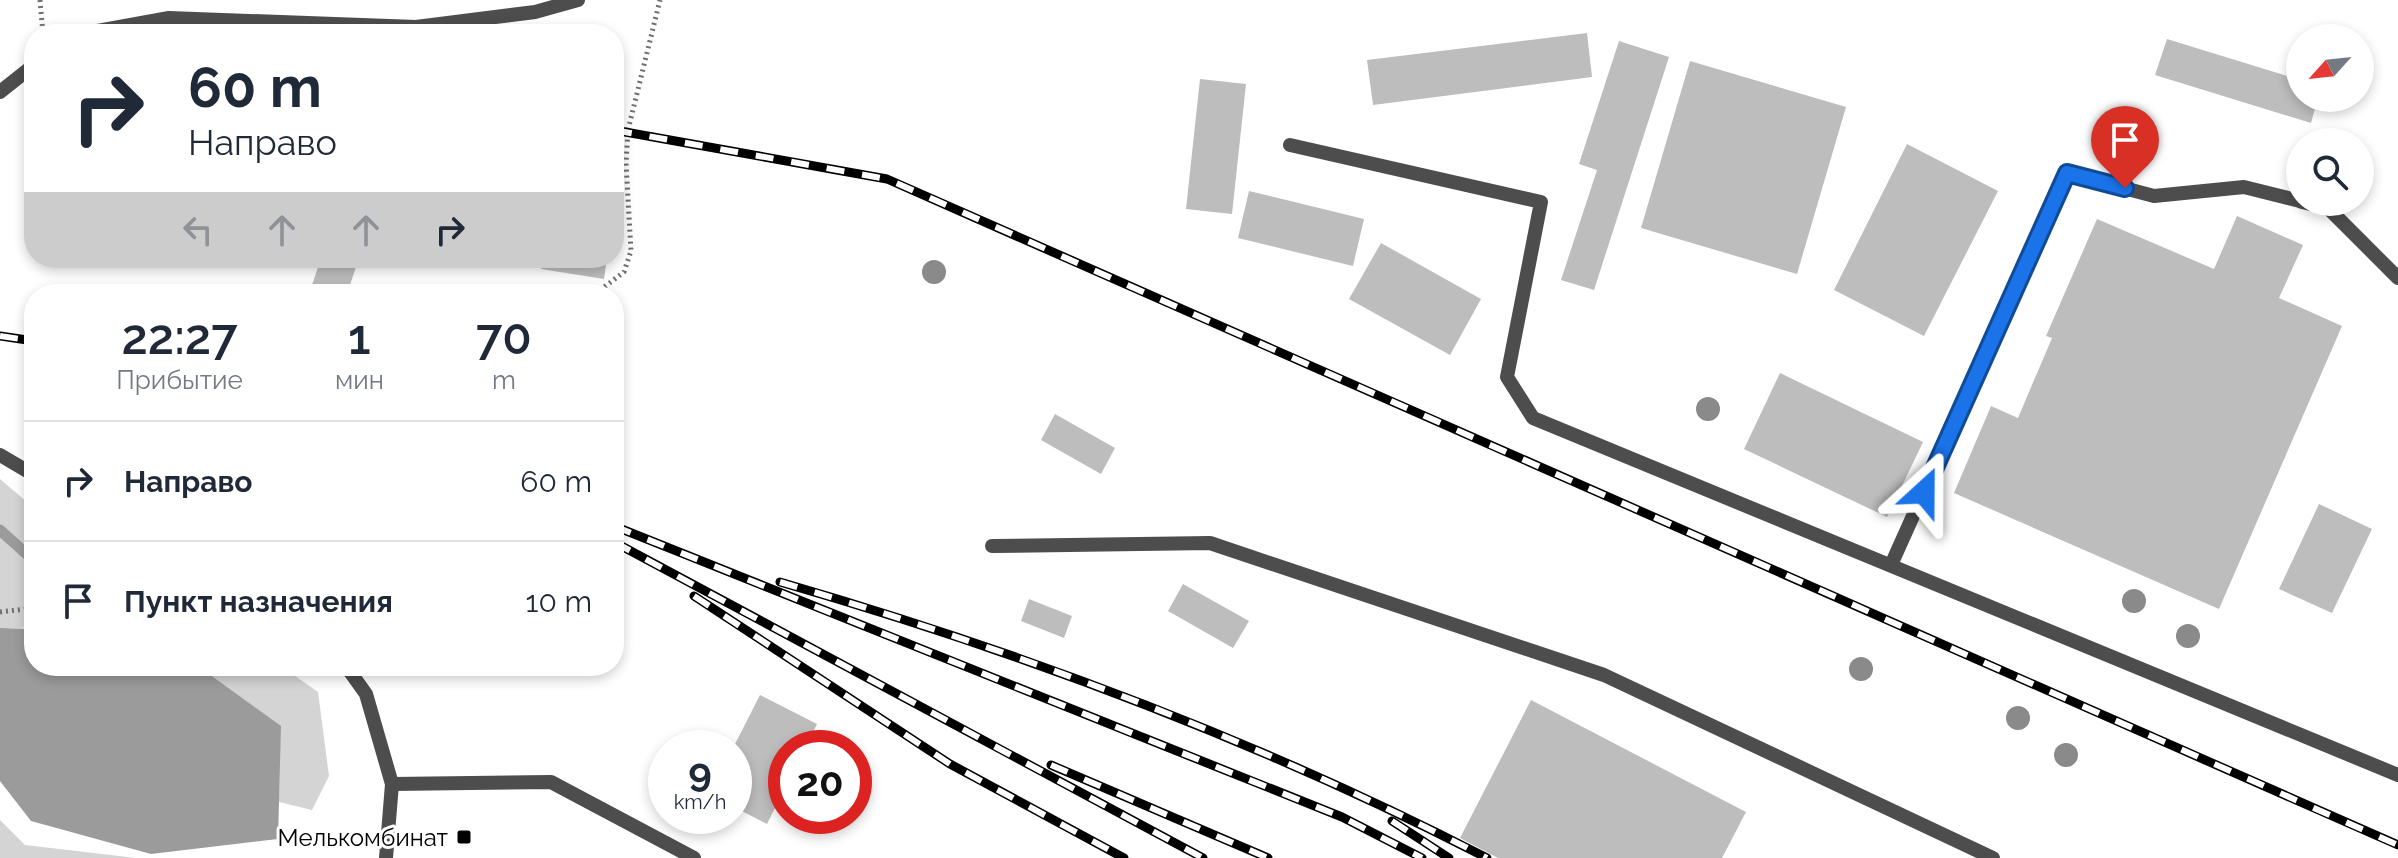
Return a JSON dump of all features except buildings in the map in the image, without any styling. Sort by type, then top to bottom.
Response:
[{"type":"street","points":[[440,24],[535,12],[578,0]]},
{"type":"street","points":[[136,24],[169,18],[334,24]]},
{"type":"street","points":[[0,92],[24,73]]},
{"type":"street","points":[[1290,145],[1541,202],[1507,377],[1533,418],[2398,775]]},
{"type":"street","points":[[1891,565],[2067,173],[2154,196],[2244,187],[2286,198]]},
{"type":"street","points":[[2336,216],[2398,278]]},
{"type":"street","points":[[0,455],[24,469]]},
{"type":"street","points":[[992,546],[1210,543],[1604,675],[1993,858]]},
{"type":"street","points":[[353,676],[366,694],[392,784],[386,858]]},
{"type":"street","points":[[392,784],[551,782],[694,858]]},
{"type":"path","points":[[40,0],[42,24]]},
{"type":"path","points":[[608,284],[624,272],[631,251],[626,163],[628,130],[660,0]]},
{"type":"path","points":[[0,612],[24,609]]},
{"type":"shaded area","points":[[0,479],[24,499],[24,627],[0,628]]},
{"type":"shaded area","points":[[0,628],[24,629],[24,676],[212,676],[281,726],[278,839],[151,854],[31,821],[0,781]]},
{"type":"shaded area","points":[[212,676],[295,676],[318,692],[329,776],[312,810],[279,802],[280,726]]},
{"type":"shaded area","points":[[0,820],[25,845],[136,858],[0,858]]},
{"type":"waterway","points":[[0,530],[24,552]]},
{"type":"railway","points":[[624,132],[887,179],[2398,845]]},
{"type":"railway","points":[[0,336],[24,340]]},
{"type":"railway","points":[[624,530],[1342,817],[1422,858]]},
{"type":"railway","points":[[624,547],[1203,858]]},
{"type":"railway","points":[[780,582],[961,638],[1140,703],[1316,776],[1487,858]]},
{"type":"railway","points":[[694,596],[950,764],[1124,858]]},
{"type":"railway","points":[[1051,765],[1268,858]]},
{"type":"railway","points":[[1392,821],[1449,858]]},
{"type":"place","name":"Мелькомбинат","points":[[464,837]]},
{"type":"route","points":[[1924,492],[2067,173],[2125,188]]}]
